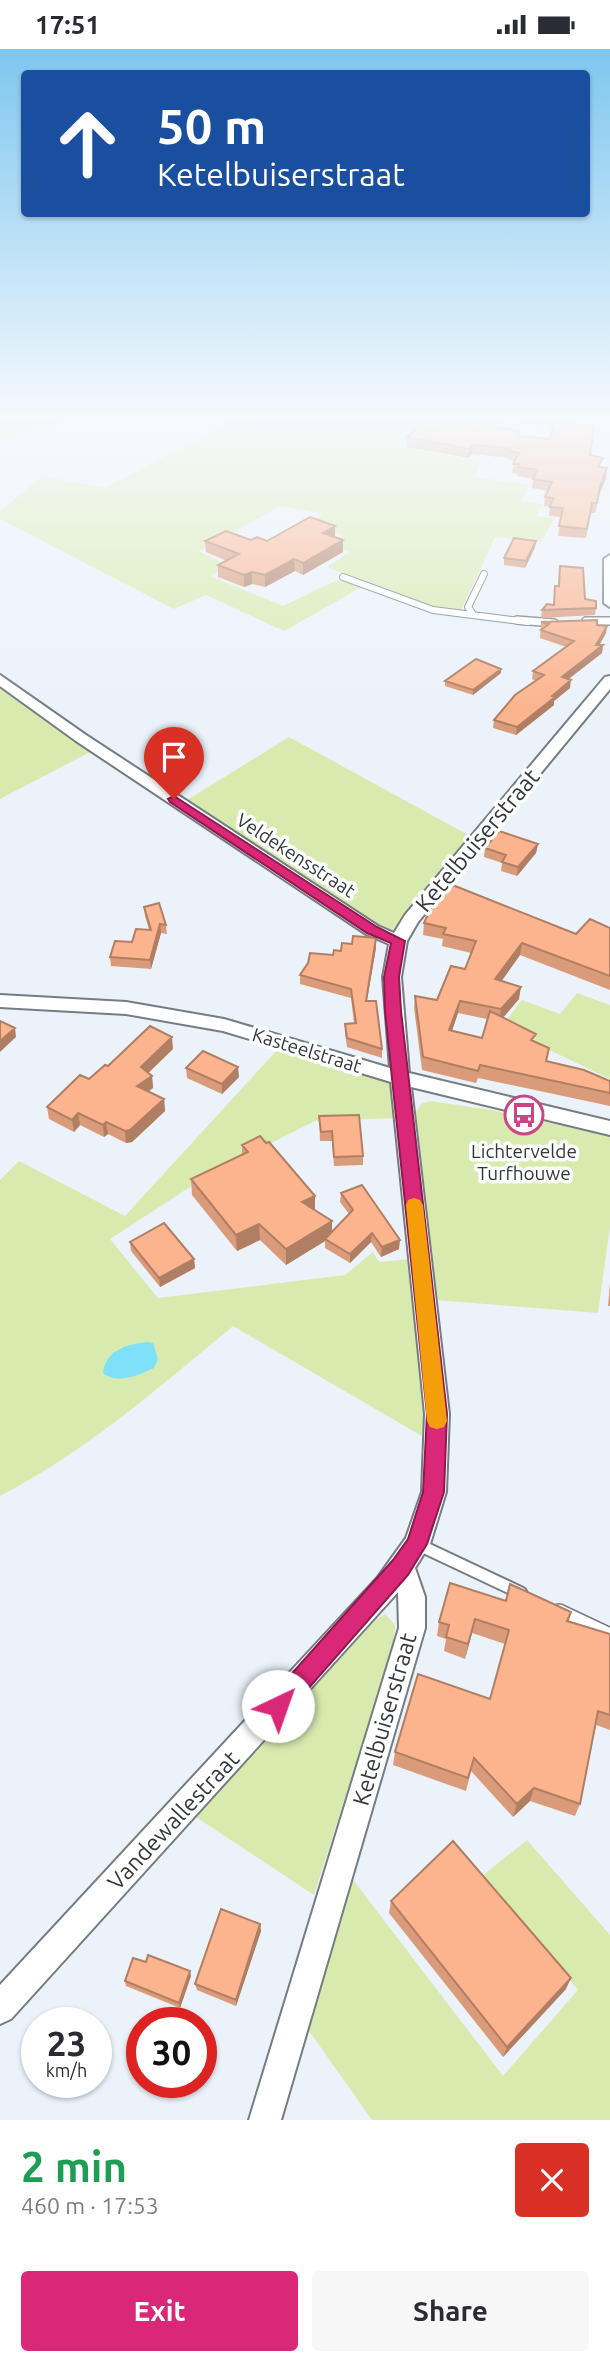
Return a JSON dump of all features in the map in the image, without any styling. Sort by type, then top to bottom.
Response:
[{"type":"street","points":[[610,559],[610,603]]},
{"type":"street","name":"Veldekensstraat","points":[[0,679],[81,738],[372,930],[398,941]]},
{"type":"street","name":"Ketelbuiserstraat","points":[[265,2120],[412,1628],[414,1599],[409,1579],[409,1556],[434,1492],[437,1414],[400,1078],[392,977],[398,941],[430,895],[610,680]]},
{"type":"street","name":"Kasteelstraat","points":[[0,1001],[126,1008],[224,1025],[400,1078],[610,1128]]},
{"type":"street","name":"Vandewallestraat","points":[[0,2008],[261,1725],[409,1556]]},
{"type":"lane","points":[[472,613],[468,607],[484,573]]},
{"type":"lane","points":[[343,577],[433,610],[472,613],[539,624],[567,622]]},
{"type":"lane","points":[[580,621],[610,621]]},
{"type":"lane","points":[[409,1556],[543,1604],[610,1636]]},
{"type":"green space","points":[[0,515],[265,515],[199,551],[228,566],[210,576],[283,606],[339,579],[362,587],[284,631],[206,595],[174,609],[0,519]]},
{"type":"green space","points":[[321,515],[537,515],[555,518],[541,542],[495,537],[461,611],[424,605],[327,567],[350,552],[328,544],[343,535],[310,525]]},
{"type":"green space","points":[[0,685],[92,751],[0,799]]},
{"type":"green space","points":[[289,737],[470,836],[392,931],[380,928],[184,802]]},
{"type":"green space","points":[[577,993],[610,1005],[610,1079],[501,1027],[522,1000],[560,1014]]},
{"type":"green space","points":[[279,1048],[393,1081],[396,1118],[315,1121],[210,1174],[110,1239],[158,1298],[345,1275],[373,1252],[379,1262],[412,1259],[427,1439],[233,1326],[92,1439],[0,1496],[0,1180],[19,1161],[125,1216]]},
{"type":"green space","points":[[430,1101],[491,1110],[610,1136],[610,1226],[598,1313],[435,1300],[416,1112],[421,1104]]},
{"type":"green space","points":[[385,1614],[395,1625],[394,1644],[314,1895],[196,1817],[375,1620]]},
{"type":"green space","points":[[527,1840],[610,1935],[610,2120],[372,2120],[307,2028],[347,1872],[503,2076],[578,1990],[482,1876]]},
{"type":"water","points":[[153,1343],[158,1359],[154,1368],[121,1379],[103,1373],[113,1354],[132,1344]]},
{"type":"building","points":[[562,515],[590,515],[587,529],[559,526]]},
{"type":"building","points":[[310,517],[335,526],[323,533],[343,540],[303,563],[294,559],[265,575],[252,572],[244,575],[218,565],[239,554],[205,541],[226,531],[251,540],[257,537],[267,541]]},
{"type":"building","points":[[514,538],[536,541],[526,561],[504,558]]},
{"type":"building","points":[[560,566],[583,568],[585,599],[596,601],[596,608],[542,610],[547,604],[554,605]]},
{"type":"building","points":[[597,620],[597,625],[607,626],[596,645],[603,645],[562,677],[571,680],[552,696],[555,697],[517,727],[494,720],[515,695],[544,675],[533,671],[574,641],[541,630],[549,624],[541,622]]},
{"type":"building","points":[[476,659],[501,669],[473,690],[445,681]]},
{"type":"building","points":[[499,831],[538,844],[518,867],[502,862],[506,855],[485,848]]},
{"type":"building","points":[[445,882],[576,934],[590,919],[610,928],[610,976],[522,943],[495,979],[521,987],[501,1009],[460,1001],[449,1030],[482,1038],[490,1011],[536,1034],[531,1040],[549,1048],[546,1061],[584,1070],[610,1081],[610,1093],[480,1065],[478,1071],[423,1057],[415,996],[437,1000],[451,966],[465,969],[476,941],[443,934],[446,928],[424,923],[438,891]]},
{"type":"building","points":[[159,903],[166,925],[160,924],[150,960],[110,957],[115,941],[132,942],[136,929],[151,930],[144,907]]},
{"type":"building","points":[[353,936],[376,938],[366,1001],[376,1001],[382,1049],[347,1038],[345,1024],[356,1023],[351,989],[300,975],[308,963],[310,953],[333,955],[334,950],[341,951],[342,943],[352,944]]},
{"type":"building","points":[[0,1021],[15,1028],[0,1041]]},
{"type":"building","points":[[150,1026],[172,1037],[141,1067],[152,1076],[137,1086],[164,1099],[130,1130],[125,1131],[106,1122],[103,1125],[78,1113],[72,1120],[47,1107],[80,1075],[89,1079],[105,1065],[108,1066]]},
{"type":"building","points":[[203,1051],[238,1067],[222,1084],[186,1068]]},
{"type":"building","points":[[359,1115],[363,1156],[334,1157],[332,1131],[321,1132],[319,1116]]},
{"type":"building","points":[[260,1136],[266,1143],[269,1142],[315,1196],[302,1202],[332,1221],[286,1249],[259,1224],[236,1235],[191,1179],[248,1152],[242,1145]]},
{"type":"building","points":[[362,1185],[400,1240],[382,1247],[372,1233],[350,1254],[325,1239],[353,1210],[341,1193]]},
{"type":"building","points":[[164,1223],[194,1259],[159,1278],[130,1242]]},
{"type":"building","points":[[450,1583],[506,1601],[510,1584],[571,1612],[567,1621],[610,1634],[610,1715],[598,1711],[580,1804],[534,1788],[517,1804],[474,1758],[468,1778],[395,1752],[418,1674],[490,1699],[509,1630],[475,1619],[468,1644],[446,1637],[449,1625],[439,1622]]},
{"type":"building","points":[[453,1841],[571,1978],[507,2047],[391,1901]]},
{"type":"building","points":[[221,1909],[260,1924],[236,2000],[195,1984]]},
{"type":"building","points":[[148,1955],[190,1971],[179,2003],[125,1981],[133,1958],[146,1962]]},
{"type":"slow traffic","points":[[414,1205],[437,1421]]},
{"type":"place","name":"Lichtervelde Turfhouwe","points":[[524,1115]]},
{"type":"route","points":[[174,799],[372,930],[398,941],[392,977],[393,1011],[437,1414],[434,1492],[417,1544],[387,1586],[278,1706]]}]
